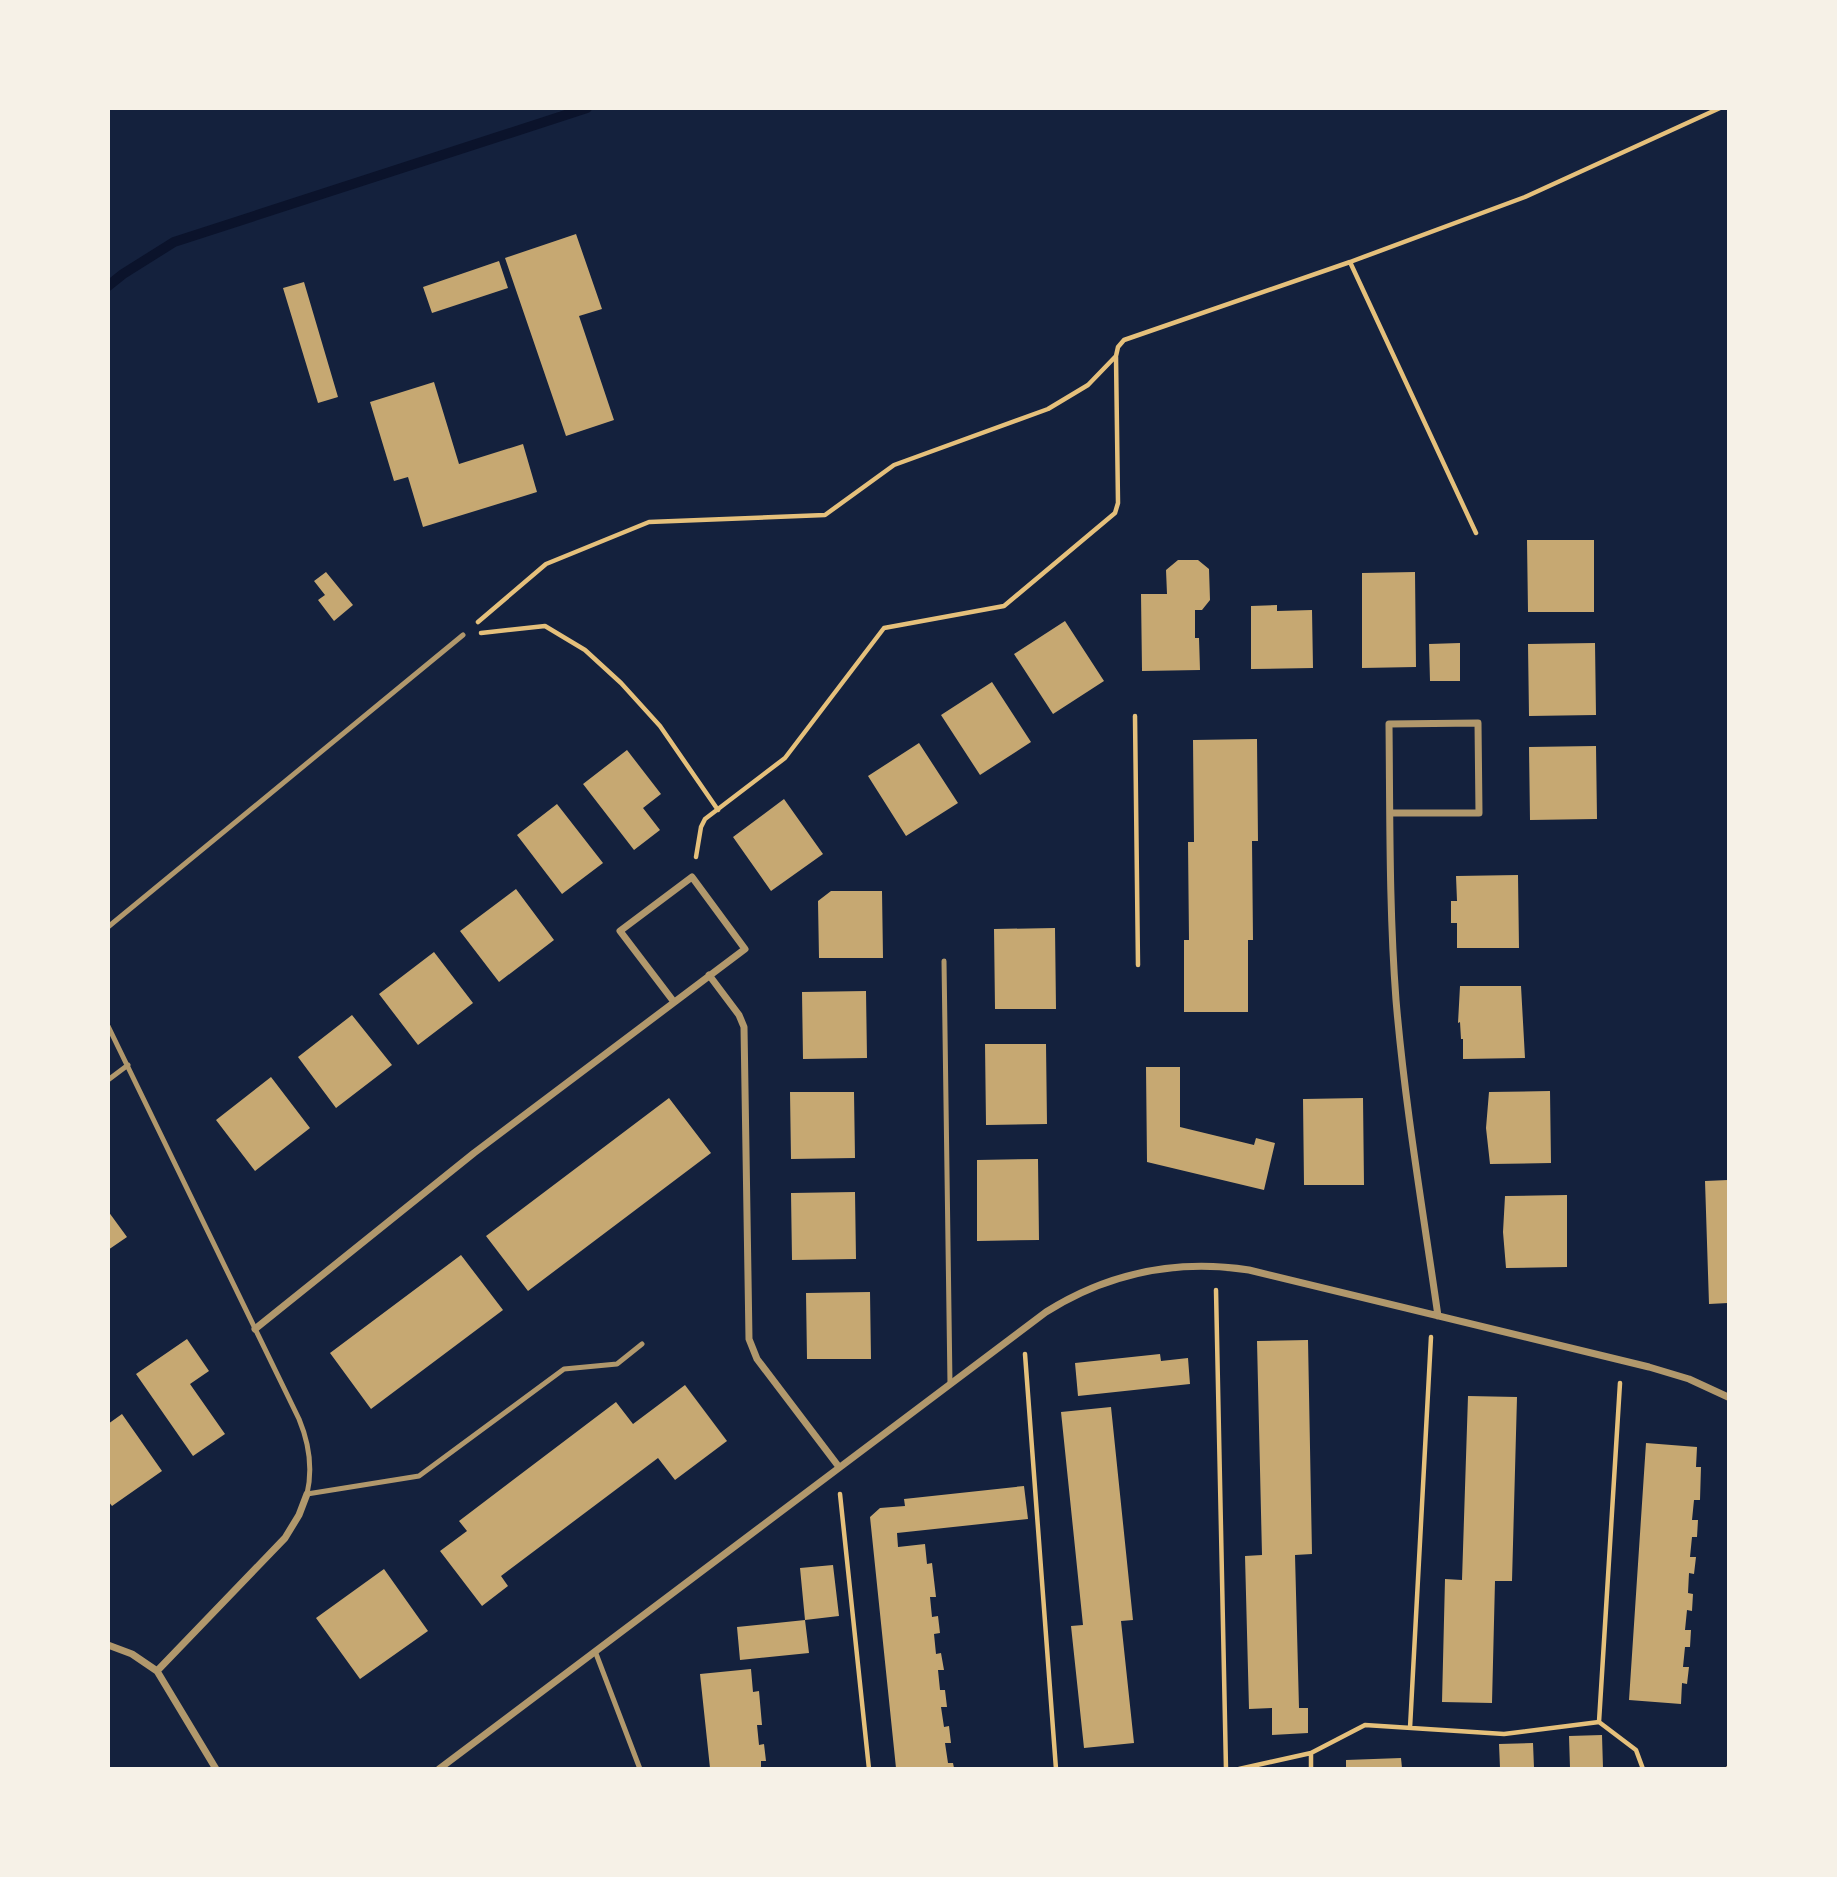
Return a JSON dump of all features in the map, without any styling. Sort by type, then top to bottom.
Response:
[{"type":"street","points":[[1390,813],[1479,813],[1478,723],[1389,724],[1390,813],[1392,944],[1396,1001],[1435,1315]]},
{"type":"street","points":[[255,1329],[474,1153],[745,949],[692,877],[620,931],[674,1002]]},
{"type":"street","points":[[709,975],[739,1015],[744,1027],[748,1332],[751,1346],[757,1359],[838,1468]]},
{"type":"street","points":[[439,1769],[1023,1328],[1060,1303],[1104,1282],[1167,1268],[1215,1266],[1265,1273],[1622,1360],[1689,1379],[1728,1397]]},
{"type":"street","points":[[157,1671],[285,1538],[299,1515],[307,1494]]},
{"type":"street","points":[[108,1645],[132,1654],[157,1671],[216,1769]]},
{"type":"lane","points":[[108,927],[463,635]]},
{"type":"lane","points":[[944,961],[950,1384]]},
{"type":"lane","points":[[108,1026],[303,1427],[310,1462],[307,1494],[419,1476],[564,1369],[617,1364],[642,1345]]},
{"type":"lane","points":[[108,1080],[128,1065]]},
{"type":"lane","points":[[595,1651],[640,1769]]},
{"type":"path","points":[[692,877],[701,827],[705,819],[785,758],[884,628],[1004,606],[1113,516],[1118,503],[1116,356],[1124,340],[1350,262],[1525,197],[1720,108]]},
{"type":"path","points":[[1350,262],[1476,533]]},
{"type":"path","points":[[463,635],[546,564],[649,522],[825,515],[894,465],[1048,409],[1088,385],[1116,356]]},
{"type":"path","points":[[463,635],[545,626],[585,650],[621,683],[660,726],[718,810]]},
{"type":"path","points":[[1135,716],[1138,965]]},
{"type":"path","points":[[1215,1266],[1226,1769]]},
{"type":"path","points":[[1410,1728],[1435,1315]]},
{"type":"path","points":[[1023,1328],[1056,1769]]},
{"type":"path","points":[[1599,1723],[1622,1360]]},
{"type":"path","points":[[838,1468],[869,1769]]},
{"type":"path","points":[[1239,1769],[1311,1753],[1365,1725],[1504,1734],[1599,1723],[1636,1751],[1643,1769]]},
{"type":"path","points":[[1311,1753],[1311,1769]]},
{"type":"building","points":[[576,234],[602,309],[579,316],[614,420],[566,436],[505,258]]},
{"type":"building","points":[[499,261],[508,288],[432,313],[423,287]]},
{"type":"building","points":[[304,282],[338,397],[318,403],[283,288]]},
{"type":"building","points":[[434,382],[459,464],[523,444],[537,492],[423,527],[408,477],[394,481],[370,402]]},
{"type":"building","points":[[1527,540],[1594,540],[1594,612],[1528,612]]},
{"type":"building","points":[[1178,560],[1198,560],[1209,569],[1210,600],[1202,610],[1195,610],[1195,638],[1199,638],[1200,670],[1142,671],[1141,594],[1167,594],[1166,570]]},
{"type":"building","points":[[326,572],[353,605],[334,621],[318,600],[325,595],[314,581]]},
{"type":"building","points":[[1415,572],[1416,667],[1362,668],[1362,573]]},
{"type":"building","points":[[1277,605],[1277,611],[1312,610],[1313,668],[1251,669],[1251,606]]},
{"type":"building","points":[[1065,621],[1104,681],[1053,714],[1014,654]]},
{"type":"building","points":[[1460,643],[1460,681],[1430,681],[1429,644]]},
{"type":"building","points":[[1595,643],[1596,715],[1529,716],[1528,644]]},
{"type":"building","points":[[992,682],[1031,742],[980,775],[941,715]]},
{"type":"building","points":[[1257,739],[1258,841],[1252,841],[1253,940],[1248,940],[1248,1012],[1184,1012],[1184,940],[1189,940],[1188,842],[1194,842],[1193,740]]},
{"type":"building","points":[[919,743],[958,803],[906,836],[868,776]]},
{"type":"building","points":[[1596,746],[1597,819],[1530,820],[1529,747]]},
{"type":"building","points":[[627,750],[661,794],[643,808],[660,830],[634,850],[583,784]]},
{"type":"building","points":[[784,799],[823,854],[771,891],[733,837]]},
{"type":"building","points":[[557,804],[603,863],[562,894],[517,835]]},
{"type":"building","points":[[1518,875],[1519,948],[1457,948],[1457,923],[1451,923],[1451,901],[1457,901],[1456,876]]},
{"type":"building","points":[[516,889],[554,940],[499,982],[460,931]]},
{"type":"building","points":[[831,891],[882,891],[883,958],[819,958],[818,901]]},
{"type":"building","points":[[1055,928],[1056,1009],[995,1009],[994,929]]},
{"type":"building","points":[[434,952],[473,1003],[418,1045],[379,994]]},
{"type":"building","points":[[1460,986],[1521,986],[1525,1058],[1463,1059],[1463,1039],[1460,1022],[1458,1023]]},
{"type":"building","points":[[866,991],[867,1058],[803,1059],[802,992]]},
{"type":"building","points":[[352,1015],[392,1065],[336,1108],[298,1057]]},
{"type":"building","points":[[985,1044],[1046,1044],[1047,1124],[986,1125]]},
{"type":"building","points":[[1146,1067],[1180,1067],[1180,1127],[1254,1145],[1256,1138],[1275,1143],[1264,1190],[1147,1162]]},
{"type":"building","points":[[271,1077],[310,1128],[255,1171],[216,1120]]},
{"type":"building","points":[[1550,1091],[1551,1163],[1490,1164],[1486,1128],[1489,1092]]},
{"type":"building","points":[[790,1092],[854,1092],[855,1158],[791,1159]]},
{"type":"building","points":[[669,1098],[711,1153],[528,1291],[486,1236]]},
{"type":"building","points":[[1363,1098],[1364,1185],[1304,1185],[1303,1099]]},
{"type":"building","points":[[1038,1159],[1039,1240],[977,1241],[977,1160]]},
{"type":"building","points":[[1728,1180],[1728,1303],[1709,1304],[1705,1181]]},
{"type":"building","points":[[855,1192],[856,1259],[792,1260],[791,1193]]},
{"type":"building","points":[[1567,1195],[1567,1267],[1506,1268],[1503,1232],[1505,1196]]},
{"type":"building","points":[[108,1211],[127,1237],[108,1250]]},
{"type":"building","points":[[461,1255],[503,1310],[371,1409],[330,1353]]},
{"type":"building","points":[[870,1292],[871,1359],[807,1359],[806,1293]]},
{"type":"building","points":[[187,1339],[209,1371],[190,1384],[225,1434],[193,1456],[136,1374]]},
{"type":"building","points":[[1308,1340],[1312,1554],[1295,1555],[1299,1708],[1308,1708],[1308,1733],[1272,1735],[1272,1708],[1249,1709],[1245,1556],[1262,1555],[1257,1341]]},
{"type":"building","points":[[1160,1354],[1161,1361],[1188,1358],[1190,1384],[1078,1396],[1075,1363]]},
{"type":"building","points":[[685,1385],[727,1441],[675,1480],[658,1458],[501,1576],[508,1586],[482,1606],[440,1551],[467,1531],[459,1521],[616,1402],[633,1424]]},
{"type":"building","points":[[1468,1396],[1517,1397],[1512,1581],[1495,1581],[1492,1703],[1442,1702],[1445,1579],[1462,1580]]},
{"type":"building","points":[[1111,1407],[1133,1620],[1121,1621],[1134,1743],[1084,1748],[1071,1626],[1083,1625],[1061,1412]]},
{"type":"building","points":[[122,1414],[162,1471],[112,1506],[108,1501],[108,1424]]},
{"type":"building","points":[[1646,1443],[1697,1447],[1696,1467],[1701,1467],[1700,1500],[1694,1500],[1692,1520],[1698,1520],[1697,1537],[1692,1537],[1690,1557],[1696,1557],[1694,1574],[1689,1573],[1688,1593],[1693,1594],[1692,1611],[1687,1610],[1685,1630],[1691,1630],[1690,1647],[1685,1647],[1683,1667],[1689,1667],[1687,1684],[1682,1683],[1681,1704],[1629,1700]]},
{"type":"building","points":[[1024,1486],[1028,1519],[897,1533],[898,1547],[925,1544],[927,1564],[932,1563],[936,1597],[930,1597],[932,1617],[938,1616],[940,1633],[934,1634],[936,1654],[941,1653],[944,1670],[938,1670],[940,1690],[945,1690],[947,1707],[941,1707],[944,1727],[949,1726],[951,1743],[945,1743],[948,1763],[953,1763],[954,1768],[896,1768],[870,1517],[880,1508],[905,1506],[904,1499]]},
{"type":"building","points":[[833,1565],[839,1616],[805,1620],[800,1568]]},
{"type":"building","points":[[384,1569],[428,1631],[360,1679],[316,1618]]},
{"type":"building","points":[[805,1620],[809,1653],[740,1660],[737,1627]]},
{"type":"building","points":[[751,1669],[753,1692],[759,1691],[762,1725],[757,1725],[759,1745],[764,1744],[766,1761],[761,1761],[761,1768],[710,1768],[700,1674]]},
{"type":"building","points":[[1602,1735],[1603,1768],[1570,1768],[1569,1736]]},
{"type":"building","points":[[1533,1743],[1534,1768],[1500,1768],[1499,1744]]},
{"type":"building","points":[[1401,1758],[1402,1768],[1346,1768],[1346,1760]]},
{"type":"waterway","points":[[108,286],[174,242],[587,108]]}]
